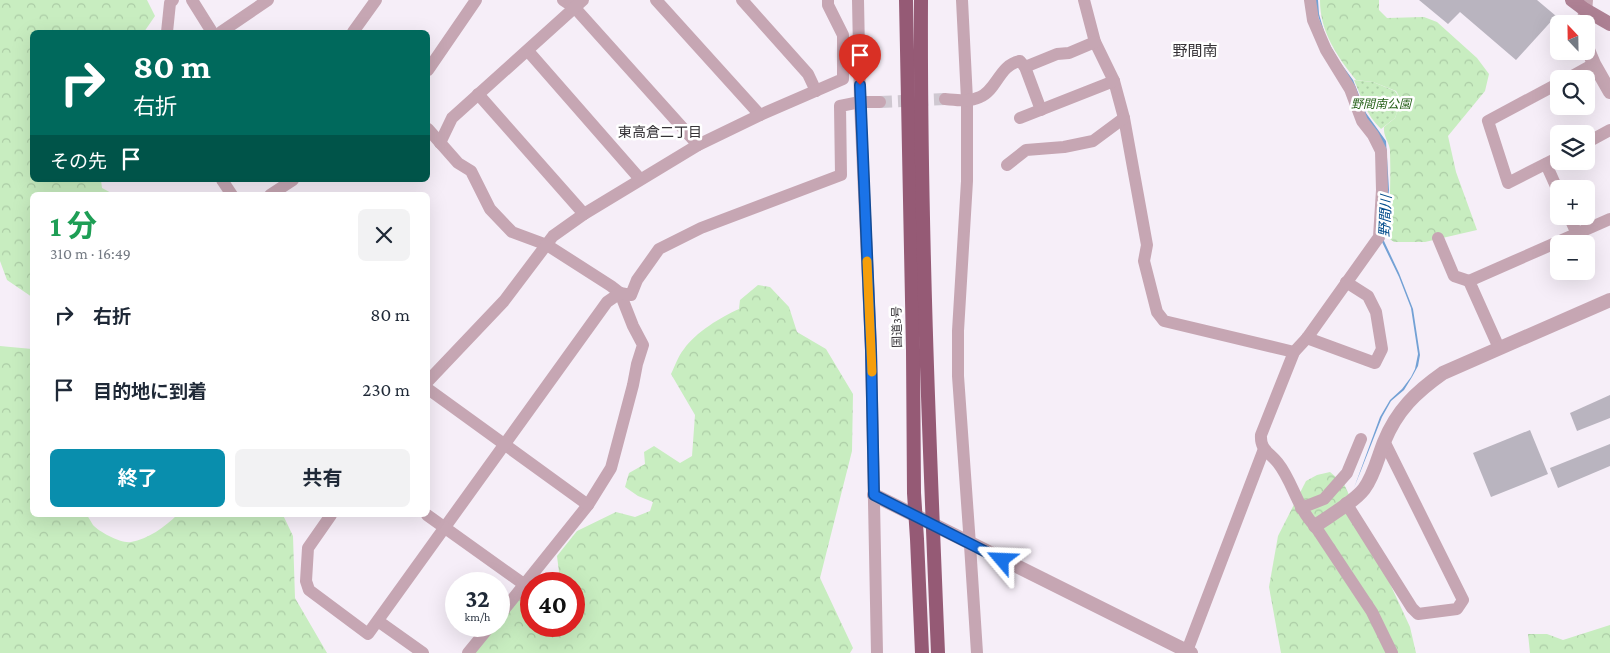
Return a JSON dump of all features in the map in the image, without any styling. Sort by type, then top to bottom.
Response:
[{"type":"highway","name":"国道3号","points":[[906,0],[914,493],[918,539],[922,653]]},
{"type":"highway","points":[[921,0],[922,152],[929,430],[938,653]]},
{"type":"main road","points":[[1572,0],[1585,4],[1610,24]]},
{"type":"street","points":[[167,30],[170,3],[173,0]]},
{"type":"street","points":[[192,0],[211,30]]},
{"type":"street","points":[[224,30],[268,0]]},
{"type":"street","points":[[354,30],[376,0]]},
{"type":"street","points":[[430,67],[476,0]]},
{"type":"street","points":[[562,0],[579,4],[698,145]]},
{"type":"street","points":[[656,0],[760,115]]},
{"type":"street","points":[[742,0],[808,74],[816,91]]},
{"type":"street","points":[[430,379],[504,302],[553,236],[584,214],[698,145],[760,115],[843,79],[843,35],[828,5],[828,0]]},
{"type":"street","points":[[858,0],[860,102],[871,350],[877,653]]},
{"type":"street","points":[[962,0],[967,100],[967,181],[958,331],[958,376],[977,653]]},
{"type":"street","points":[[1084,0],[1095,42],[1114,81],[1124,118],[1147,245],[1144,262],[1159,317],[1164,321],[1294,352]]},
{"type":"street","points":[[1310,0],[1313,20],[1326,50],[1350,89],[1362,122],[1373,135],[1381,151],[1382,190],[1379,237],[1307,338],[1294,352],[1261,435],[1260,443],[1282,468],[1306,518],[1315,526],[1372,612],[1392,653]]},
{"type":"street","points":[[440,143],[452,118],[579,4]]},
{"type":"street","points":[[1025,68],[1057,54],[1069,53],[1095,42]]},
{"type":"street","points":[[528,51],[640,179]]},
{"type":"street","points":[[1592,60],[1610,92]]},
{"type":"street","points":[[945,99],[967,100],[982,97],[1004,70],[1013,62],[1020,61],[1025,68],[1041,110]]},
{"type":"street","points":[[1583,70],[1594,64]]},
{"type":"street","points":[[1020,118],[1114,81]]},
{"type":"street","points":[[1550,88],[1488,121],[1508,184],[1550,162]]},
{"type":"street","points":[[478,94],[584,214]]},
{"type":"street","points":[[430,131],[458,163],[471,171],[490,210],[512,232],[547,245],[620,293],[631,295],[637,280],[658,249],[701,228],[841,175],[840,106],[860,102],[880,102]]},
{"type":"street","points":[[1006,164],[1026,150],[1064,147],[1093,141],[1124,118]]},
{"type":"street","points":[[1595,138],[1610,130]]},
{"type":"street","points":[[1546,164],[1553,180]]},
{"type":"street","points":[[275,192],[290,182]]},
{"type":"street","points":[[1438,238],[1454,276],[1469,281],[1610,219]]},
{"type":"street","points":[[1573,225],[1577,234]]},
{"type":"street","points":[[1469,281],[1499,348]]},
{"type":"street","points":[[1307,338],[1375,363],[1382,349],[1376,312],[1368,296],[1346,282]]},
{"type":"street","points":[[330,517],[308,548],[306,581],[309,590],[368,634],[607,302],[620,293]]},
{"type":"street","points":[[535,572],[588,505],[611,468],[643,345],[620,293]]},
{"type":"street","points":[[1315,526],[1363,490],[1370,478],[1393,422],[1422,388],[1443,373],[1610,300]]},
{"type":"street","points":[[430,390],[588,505]]},
{"type":"street","points":[[1301,508],[1324,499],[1347,473],[1361,439]]},
{"type":"street","points":[[1346,504],[1412,608],[1418,614],[1456,610],[1463,600],[1384,441]]},
{"type":"street","points":[[874,495],[1181,650],[1264,449]]},
{"type":"street","points":[[430,517],[520,581]]},
{"type":"street","points":[[510,603],[520,591]]},
{"type":"street","points":[[378,621],[423,653]]},
{"type":"street","points":[[468,653],[481,637]]},
{"type":"green space","points":[[0,0],[147,0],[155,16],[145,30],[30,30],[30,182],[101,182],[102,188],[109,192],[30,192],[30,296],[7,280],[0,261]]},
{"type":"green space","points":[[1320,0],[1379,0],[1379,10],[1387,18],[1424,17],[1437,22],[1477,58],[1489,74],[1485,91],[1448,136],[1456,172],[1477,230],[1425,242],[1394,242],[1387,237],[1390,194],[1390,150],[1384,133],[1384,127],[1395,118],[1401,100],[1396,91],[1373,82],[1356,80],[1336,53],[1326,33]]},
{"type":"green space","name":"野間南公園","points":[[1354,80],[1373,82],[1395,91],[1401,100],[1395,118],[1381,129],[1368,112]]},
{"type":"green space","points":[[758,285],[770,287],[789,307],[797,332],[826,349],[853,394],[852,451],[820,578],[853,648],[850,653],[471,653],[479,648],[488,637],[510,637],[510,610],[520,598],[520,637],[585,637],[585,572],[559,572],[557,556],[577,531],[616,512],[635,517],[650,511],[653,502],[638,496],[625,487],[629,473],[645,464],[644,452],[654,446],[680,463],[692,456],[695,415],[671,374],[680,355],[689,343],[709,326],[739,309],[740,300]]},
{"type":"green space","points":[[0,346],[30,349],[30,517],[88,517],[100,531],[111,537],[131,542],[150,535],[175,517],[284,517],[293,536],[295,598],[327,653],[0,653]]},
{"type":"green space","points":[[1330,472],[1344,484],[1410,627],[1416,653],[1281,653],[1269,587],[1278,536],[1306,481],[1317,475]]},
{"type":"green space","points":[[1610,625],[1610,653],[1530,653],[1528,634],[1547,634],[1563,640]]},
{"type":"water","name":"野間川","points":[[1313,0],[1318,0],[1319,14],[1326,38],[1339,61],[1353,80],[1366,113],[1386,141],[1389,190],[1384,241],[1413,309],[1420,355],[1418,366],[1412,377],[1404,390],[1391,401],[1382,417],[1354,488],[1380,417],[1390,400],[1411,377],[1418,354],[1411,308],[1382,242],[1386,189],[1365,117],[1330,53]]},
{"type":"building","points":[[1419,0],[1537,0],[1555,15],[1550,15],[1550,23],[1516,60],[1460,12],[1448,24]]},
{"type":"building","points":[[1610,395],[1610,418],[1577,431],[1570,413]]},
{"type":"building","points":[[1530,430],[1548,474],[1491,497],[1473,453]]},
{"type":"building","points":[[1610,444],[1610,466],[1558,488],[1550,468]]},
{"type":"tunnel","points":[[880,102],[945,99]]},
{"type":"slow traffic","points":[[867,261],[872,372]]},
{"type":"district","name":"野間南","points":[[1195,51]]},
{"type":"district","name":"東高倉二丁目","points":[[660,132]]},
{"type":"route","points":[[860,85],[871,350],[874,495],[1002,560]]}]
